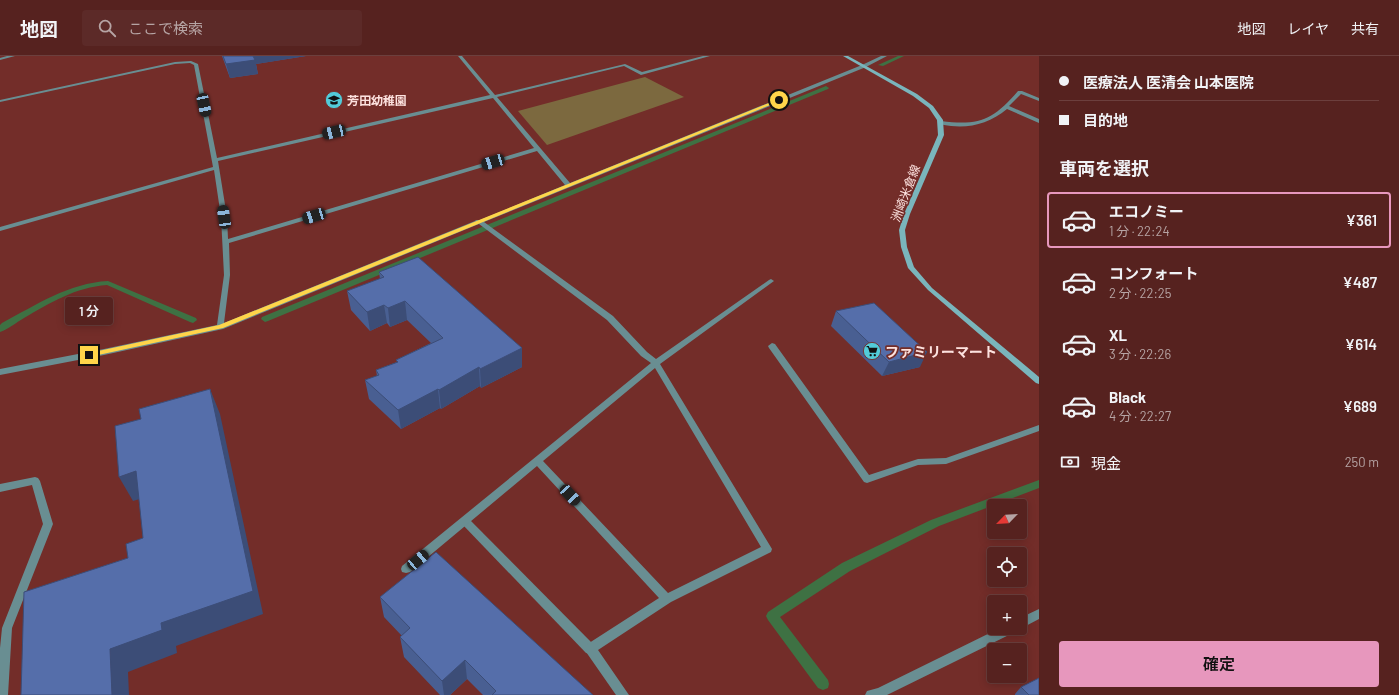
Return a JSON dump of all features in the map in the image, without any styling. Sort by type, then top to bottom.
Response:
[{"type":"main road","points":[[846,56],[867,65],[915,95],[931,107],[941,123]]},
{"type":"main road","name":"洲崎米倉線","points":[[941,123],[941,135],[907,214],[902,230],[904,247],[911,268],[930,289],[1039,381]]},
{"type":"street","points":[[0,59],[13,56]]},
{"type":"street","points":[[460,56],[568,185]]},
{"type":"street","points":[[215,160],[625,65],[641,74],[708,56]]},
{"type":"street","points":[[0,372],[104,352],[220,327],[483,226],[568,185],[867,65],[885,56]]},
{"type":"street","points":[[0,101],[175,63],[192,62],[196,64],[215,160],[224,217],[227,275],[220,327]]},
{"type":"street","points":[[941,123],[968,126],[984,122],[1007,108],[1020,92],[1039,100]]},
{"type":"street","points":[[1007,108],[1039,121]]},
{"type":"street","points":[[225,242],[538,149]]},
{"type":"street","points":[[0,229],[216,168]]},
{"type":"street","points":[[483,226],[610,318],[644,354],[656,363],[767,549],[667,599],[590,648]]},
{"type":"street","points":[[406,570],[656,363],[772,281]]},
{"type":"street","points":[[772,346],[867,479],[918,462],[946,461],[1039,428]]},
{"type":"street","points":[[537,461],[667,599]]},
{"type":"street","points":[[0,488],[35,481],[48,524],[7,628],[2,695]]},
{"type":"street","points":[[465,521],[590,648],[623,695]]},
{"type":"street","points":[[1027,620],[1039,614]]},
{"type":"street","points":[[871,695],[880,693],[997,635]]},
{"type":"shaded area","points":[[645,77],[684,97],[547,145],[518,111]]},
{"type":"building","points":[[223,56],[253,56],[255,60],[226,64]]},
{"type":"building","points":[[418,257],[522,348],[480,369],[479,367],[439,390],[438,389],[398,410],[365,380],[379,375],[376,370],[398,362],[396,360],[443,338],[405,301],[388,308],[384,305],[367,312],[347,291],[384,277],[379,272]]},
{"type":"building","points":[[874,303],[927,352],[889,362],[836,311]]},
{"type":"building","points":[[210,389],[253,591],[161,623],[162,630],[110,649],[112,695],[21,695],[24,592],[128,558],[126,544],[143,538],[136,471],[119,477],[115,426],[141,419],[139,409]]},
{"type":"building","points":[[436,552],[593,695],[492,695],[496,691],[465,660],[442,681],[400,637],[410,628],[380,597]]},
{"type":"building","points":[[1039,678],[1039,695],[1029,695],[1021,687]]},
{"type":"waterway","points":[[881,65],[902,56]]},
{"type":"waterway","points":[[265,319],[826,88]]},
{"type":"waterway","points":[[0,329],[42,304],[69,292],[82,287],[108,283],[193,320]]},
{"type":"waterway","points":[[823,684],[772,616],[846,567],[935,523],[1039,484]]},
{"type":"place","name":"芳田幼稚園","points":[[334,100]]},
{"type":"place","name":"ファミリーマート","points":[[872,351]]},
{"type":"route","points":[[89,355],[220,327],[779,100]]}]
